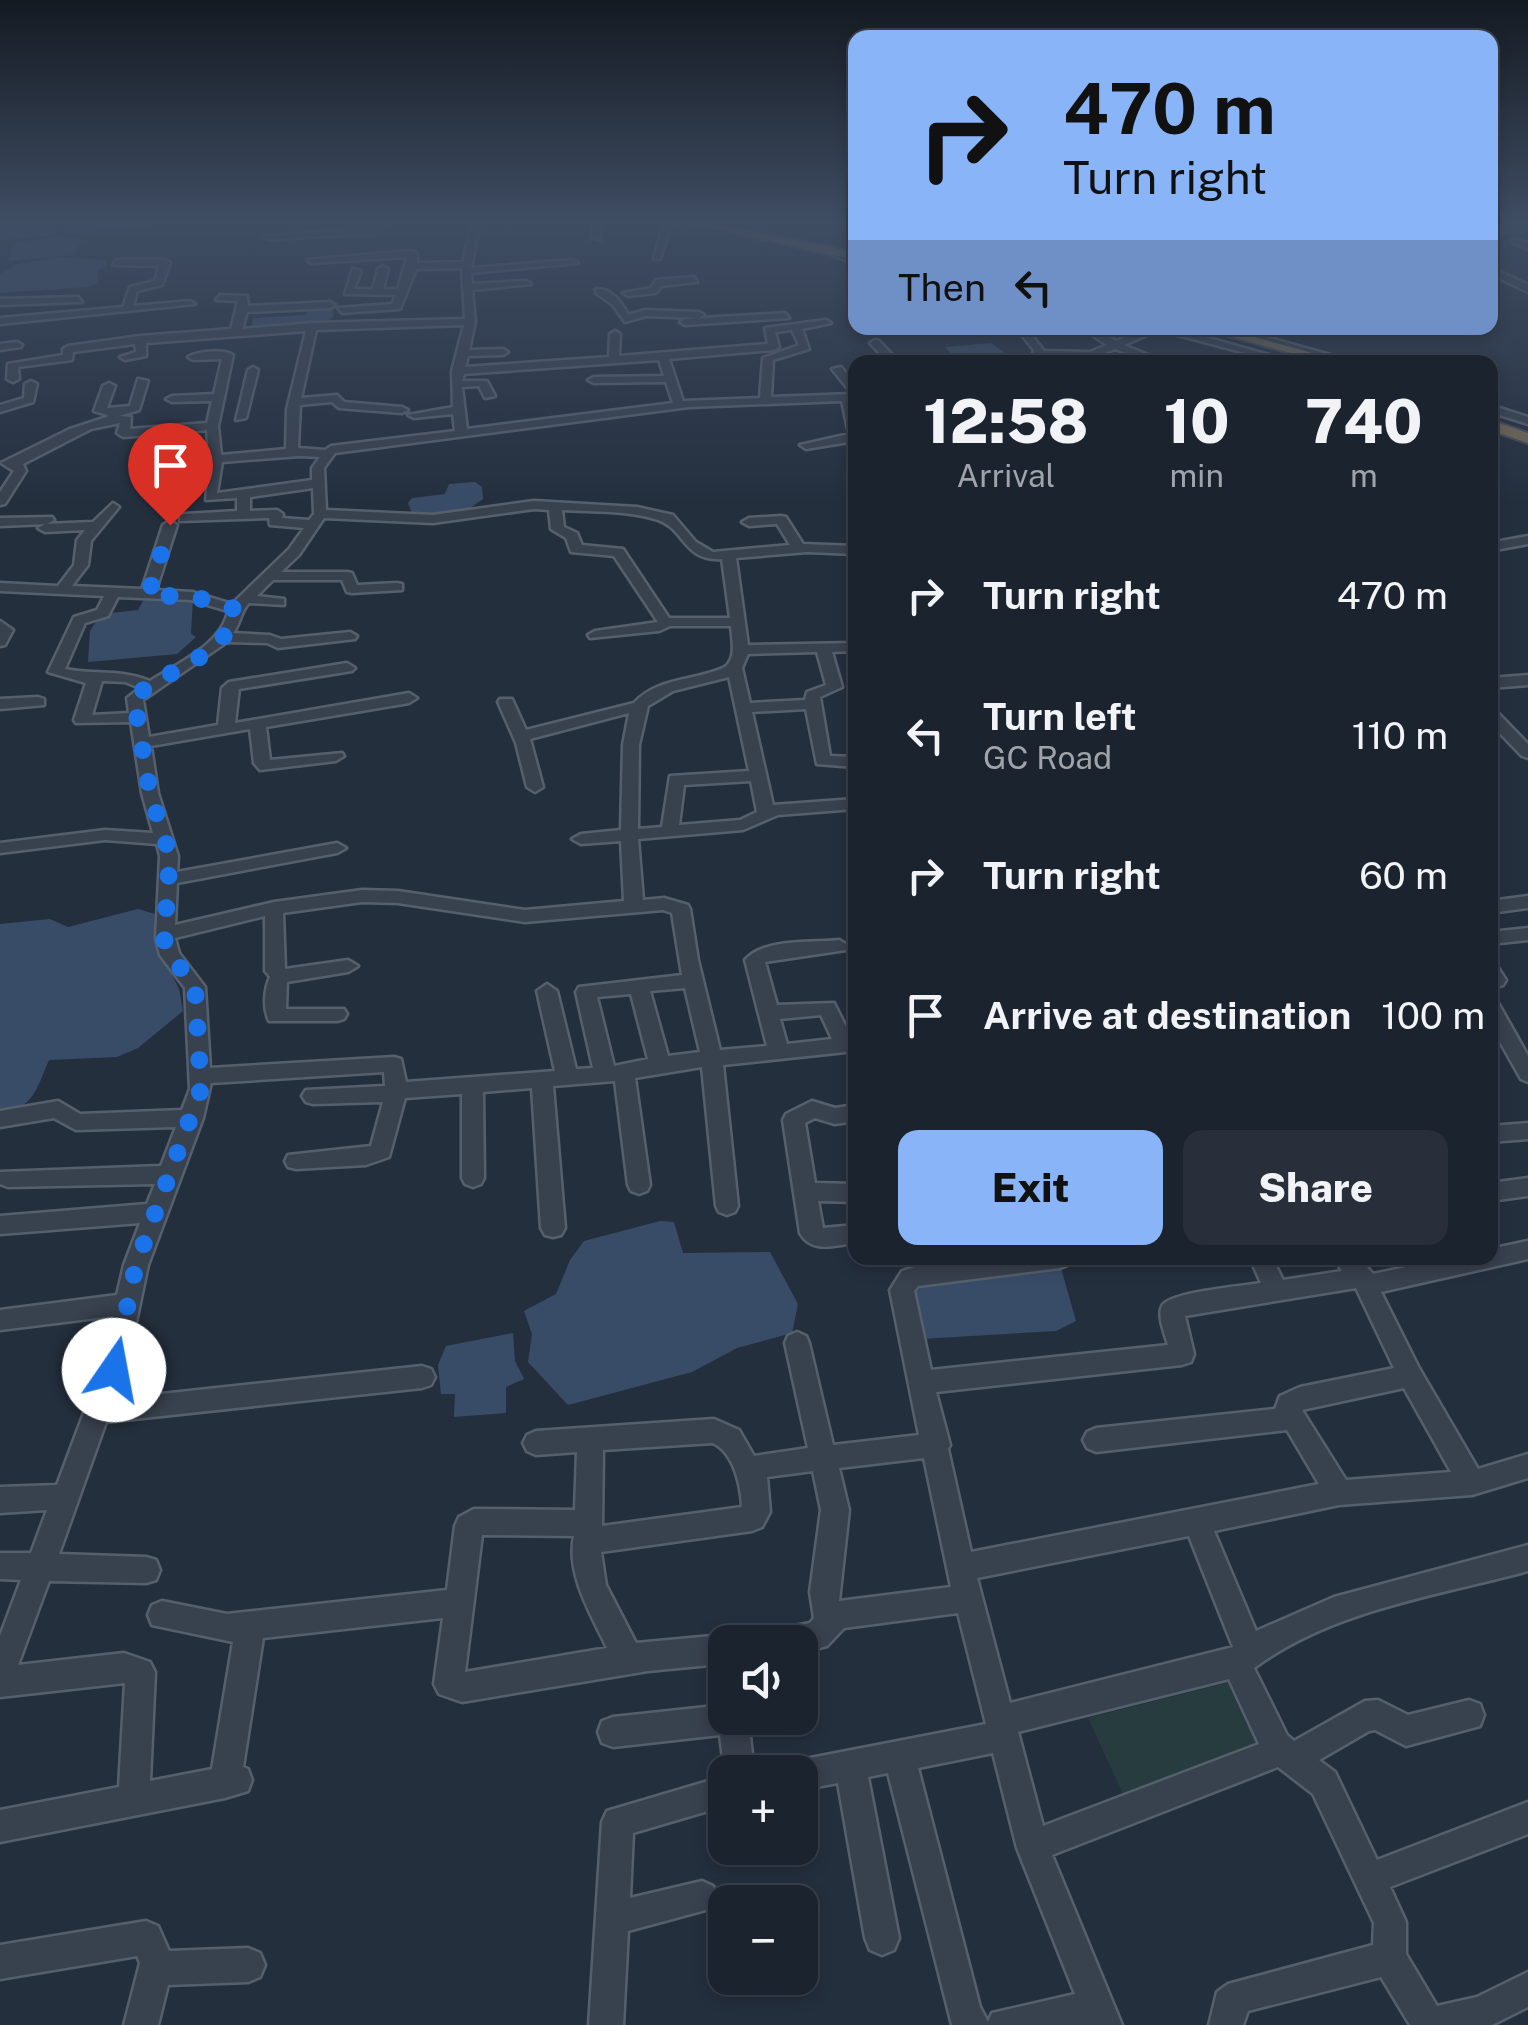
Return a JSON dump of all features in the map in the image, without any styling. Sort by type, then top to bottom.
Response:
[{"type":"highway","points":[[1210,335],[1282,355]]},
{"type":"highway","points":[[1233,335],[1311,355]]},
{"type":"highway","points":[[1498,413],[1528,423]]},
{"type":"highway","points":[[1498,427],[1528,438]]},
{"type":"street","points":[[0,321],[64,316]]},
{"type":"street","points":[[236,330],[240,316]]},
{"type":"street","points":[[378,324],[381,316]]},
{"type":"street","points":[[461,432],[455,410],[456,378],[469,316]]},
{"type":"street","points":[[650,316],[683,319],[724,316]]},
{"type":"street","points":[[683,319],[698,316]]},
{"type":"street","points":[[456,378],[614,359],[774,347],[768,331],[829,317],[800,316]]},
{"type":"street","points":[[683,319],[690,353]]},
{"type":"street","points":[[232,344],[378,324],[470,322]]},
{"type":"street","points":[[765,402],[768,358],[805,347],[795,326]]},
{"type":"street","points":[[0,332],[39,330]]},
{"type":"street","points":[[7,373],[68,358],[68,349],[236,330],[311,331]]},
{"type":"street","points":[[292,452],[295,402],[311,331]]},
{"type":"street","points":[[614,359],[615,334]]},
{"type":"street","points":[[1100,335],[1141,355]]},
{"type":"street","points":[[1087,355],[1140,335]]},
{"type":"street","points":[[1188,335],[1263,355]]},
{"type":"street","points":[[1250,335],[1324,355]]},
{"type":"street","points":[[124,357],[142,354],[140,340]]},
{"type":"street","points":[[874,343],[887,355]]},
{"type":"street","points":[[0,347],[16,345]]},
{"type":"street","points":[[460,352],[503,352]]},
{"type":"street","points":[[193,357],[228,355],[215,411],[210,498],[319,484]]},
{"type":"street","points":[[663,356],[679,406]]},
{"type":"street","points":[[837,368],[848,388]]},
{"type":"street","points":[[7,373],[81,370]]},
{"type":"street","points":[[243,418],[172,399],[215,411],[246,428],[243,418],[252,370]]},
{"type":"street","points":[[456,378],[483,382],[488,396]]},
{"type":"street","points":[[594,380],[668,378]]},
{"type":"street","points":[[6,464],[68,438],[81,427],[135,408],[142,381]]},
{"type":"street","points":[[1,427],[4,408],[29,400],[32,384]]},
{"type":"street","points":[[108,386],[100,411],[127,419],[123,433],[170,430],[215,411]]},
{"type":"street","points":[[377,406],[384,402],[384,390]]},
{"type":"street","points":[[170,430],[170,464],[384,448],[515,421],[848,395]]},
{"type":"street","points":[[295,402],[336,398],[339,406],[377,406],[408,413],[455,410]]},
{"type":"street","points":[[806,445],[848,437]]},
{"type":"street","points":[[134,1800],[140,1672],[124,1668],[0,1679],[114,1370],[153,1213],[201,1089],[195,986],[170,955],[166,934],[170,879],[134,698],[204,655],[233,623],[241,604],[272,576],[316,519],[324,454]]},
{"type":"street","points":[[0,502],[20,471],[6,464]]},
{"type":"street","points":[[244,494],[244,515]]},
{"type":"street","points":[[555,506],[558,529],[572,536],[575,548],[618,552],[664,622]]},
{"type":"street","points":[[185,518],[277,514],[275,522],[433,518],[492,508],[555,506],[659,515],[676,524],[697,550],[729,557],[799,548],[848,550]]},
{"type":"street","points":[[63,589],[80,565],[84,540],[113,507]]},
{"type":"street","points":[[0,522],[44,519],[94,526]]},
{"type":"street","points":[[749,522],[781,520],[799,548]]},
{"type":"street","points":[[148,596],[170,525]]},
{"type":"street","points":[[1498,545],[1528,540]]},
{"type":"street","points":[[729,557],[741,650],[735,668],[766,813]]},
{"type":"street","points":[[272,576],[347,576],[352,589],[397,587]]},
{"type":"street","points":[[3,593],[63,589],[112,595],[192,596],[241,604],[279,602]]},
{"type":"street","points":[[112,595],[103,612],[79,620],[56,672],[127,678],[148,686]]},
{"type":"street","points":[[594,635],[659,627],[664,622],[737,622]]},
{"type":"street","points":[[0,625],[6,630],[0,642]]},
{"type":"street","points":[[223,636],[270,638],[275,644],[350,636]]},
{"type":"street","points":[[741,650],[848,647]]},
{"type":"street","points":[[824,649],[834,687],[830,690]]},
{"type":"street","points":[[226,730],[230,688],[234,685],[347,668]]},
{"type":"street","points":[[522,736],[640,706],[670,686],[735,668]]},
{"type":"street","points":[[90,676],[94,680],[82,720],[138,717]]},
{"type":"street","points":[[1498,682],[1528,680]]},
{"type":"street","points":[[848,689],[813,693],[823,761],[848,762]]},
{"type":"street","points":[[142,743],[408,698]]},
{"type":"street","points":[[0,704],[38,702]]},
{"type":"street","points":[[506,702],[522,736],[535,787]]},
{"type":"street","points":[[744,708],[813,704]]},
{"type":"street","points":[[634,906],[627,834],[631,741],[640,706]]},
{"type":"street","points":[[1498,722],[1528,754]]},
{"type":"street","points":[[258,725],[262,764],[266,766],[336,756]]},
{"type":"street","points":[[670,831],[676,780],[758,776]]},
{"type":"street","points":[[581,839],[746,824],[766,813],[848,805]]},
{"type":"street","points":[[0,848],[105,835],[164,839]]},
{"type":"street","points":[[170,879],[337,848]]},
{"type":"street","points":[[166,934],[274,908],[362,896],[398,897],[526,916],[664,904],[681,909],[712,1059],[727,1206]]},
{"type":"street","points":[[1498,906],[1528,902]]},
{"type":"street","points":[[274,908],[275,970],[280,976]]},
{"type":"street","points":[[1498,937],[1528,934]]},
{"type":"street","points":[[779,1052],[755,964],[758,956],[839,946]]},
{"type":"street","points":[[280,976],[348,966]]},
{"type":"street","points":[[280,976],[275,987],[276,1016],[337,1014]]},
{"type":"street","points":[[639,1186],[614,1073],[586,992],[694,980]]},
{"type":"street","points":[[639,986],[660,1064]]},
{"type":"street","points":[[547,991],[567,1077]]},
{"type":"street","points":[[768,1013],[827,1008],[848,1042]]},
{"type":"street","points":[[1499,1036],[1527,1070]]},
{"type":"street","points":[[312,1096],[542,1080],[848,1045]]},
{"type":"street","points":[[200,1076],[384,1063],[396,1066],[396,1092],[381,1152],[366,1157],[296,1161]]},
{"type":"street","points":[[542,1080],[553,1228]]},
{"type":"street","points":[[472,1085],[473,1178]]},
{"type":"street","points":[[0,1119],[58,1109],[76,1122],[192,1118]]},
{"type":"street","points":[[848,1114],[835,1116],[812,1109],[796,1116],[814,1236],[848,1234]]},
{"type":"street","points":[[1498,1133],[1528,1131]]},
{"type":"street","points":[[8,1178],[168,1175]]},
{"type":"street","points":[[1498,1191],[1528,1187]]},
{"type":"street","points":[[806,1192],[848,1193]]},
{"type":"street","points":[[0,1226],[153,1213]]},
{"type":"street","points":[[1498,1254],[1528,1250]]},
{"type":"street","points":[[957,1265],[915,1276],[904,1284],[904,1299],[960,1568],[1032,1846],[1102,2015],[1004,2025]]},
{"type":"street","points":[[1264,1265],[1276,1290]]},
{"type":"street","points":[[922,1382],[1182,1354],[1174,1308],[1416,1265]]},
{"type":"street","points":[[1356,1273],[1472,1483]]},
{"type":"street","points":[[0,1320],[128,1304]]},
{"type":"street","points":[[796,1342],[824,1458],[836,1532],[822,1586],[829,1619]]},
{"type":"street","points":[[1339,1493],[1288,1406],[1300,1398],[1410,1376]]},
{"type":"street","points":[[98,1412],[422,1377]]},
{"type":"street","points":[[1096,1440],[1294,1418]]},
{"type":"street","points":[[536,1443],[723,1432],[736,1445],[750,1475],[756,1512],[752,1518],[585,1532],[474,1522],[467,1530],[461,1602],[446,1678],[452,1686],[628,1659],[708,1655]]},
{"type":"street","points":[[590,1441],[585,1532],[593,1588],[628,1659]]},
{"type":"street","points":[[750,1475],[752,1468],[763,1465],[936,1445]]},
{"type":"street","points":[[960,1568],[1339,1493],[1472,1483],[1528,1466]]},
{"type":"street","points":[[0,1500],[68,1497]]},
{"type":"street","points":[[1196,1520],[1242,1656],[1252,1702],[1288,1754],[1324,1783],[1390,1922],[1389,1958],[1428,2022],[1443,2024],[1492,2008],[1528,1988]]},
{"type":"street","points":[[818,1771],[899,1756],[1002,1728],[1242,1656],[1262,1640],[1359,1604],[1528,1558]]},
{"type":"street","points":[[0,1566],[146,1570]]},
{"type":"street","points":[[818,1635],[829,1619],[890,1606],[970,1598]]},
{"type":"street","points":[[162,1615],[210,1626],[250,1627],[461,1602]]},
{"type":"street","points":[[0,1826],[231,1781],[250,1627]]},
{"type":"street","points":[[1032,1846],[1288,1754],[1365,1716],[1378,1715],[1406,1732],[1469,1715]]},
{"type":"street","points":[[613,1732],[708,1721]]},
{"type":"street","points":[[899,1756],[965,2016],[972,2025]]},
{"type":"street","points":[[850,1765],[882,1938]]},
{"type":"street","points":[[606,2025],[618,1822],[708,1796]]},
{"type":"street","points":[[1372,1878],[1528,1818]]},
{"type":"street","points":[[612,1918],[702,1897]]},
{"type":"street","points":[[0,1962],[146,1938],[158,1963],[165,1968],[248,1966]]},
{"type":"street","points":[[1226,2025],[1229,2004],[1240,1996],[1389,1958]]},
{"type":"street","points":[[142,2025],[158,1963]]},
{"type":"green space","points":[[1229,1682],[1260,1749],[1129,1807],[1088,1718]]},
{"type":"water","points":[[333,316],[324,324],[291,329],[288,335],[250,334],[253,318]]},
{"type":"water","points":[[991,343],[1008,355],[952,355],[945,347]]},
{"type":"water","points":[[475,482],[482,487],[483,499],[470,508],[413,516],[408,503],[412,498],[445,494],[449,484]]},
{"type":"water","points":[[144,599],[193,599],[191,634],[196,637],[177,654],[88,662],[90,631],[101,614],[138,610]]},
{"type":"water","points":[[138,909],[155,914],[161,953],[179,989],[183,1011],[138,1048],[117,1057],[49,1060],[28,1101],[0,1117],[0,924],[50,919],[68,927]]},
{"type":"water","points":[[660,1221],[674,1222],[683,1253],[770,1252],[798,1304],[792,1333],[737,1348],[692,1372],[568,1405],[528,1362],[532,1334],[524,1311],[556,1294],[570,1260],[584,1241]]},
{"type":"water","points":[[1061,1268],[1076,1321],[1056,1331],[921,1339],[911,1296],[932,1279]]},
{"type":"water","points":[[513,1333],[515,1361],[524,1379],[506,1387],[506,1413],[454,1417],[455,1394],[441,1394],[438,1365],[446,1346]]},
{"type":"route","points":[[114,1370],[136,1265],[201,1089],[195,986],[170,955],[164,939],[170,907],[170,856],[150,793],[134,698],[218,643],[233,623],[235,609],[192,596],[148,596],[170,525]]}]
